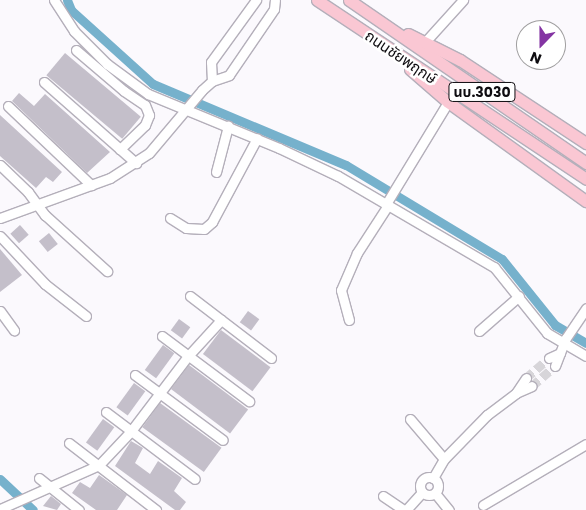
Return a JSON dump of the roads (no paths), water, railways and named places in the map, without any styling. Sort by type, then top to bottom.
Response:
[{"type":"main road","name":"ถนนชัยพฤกษ์","points":[[316,0],[585,178]]},
{"type":"main road","name":"ถนนชัยพฤกษ์","points":[[349,0],[586,163]]},
{"type":"main road","points":[[379,20],[426,42],[488,77],[586,143]]},
{"type":"main road","points":[[393,51],[448,102],[586,200]]},
{"type":"street","points":[[54,0],[74,31],[107,64],[148,94],[257,138],[338,176],[387,203],[440,238],[494,267],[547,333],[564,345],[586,356]]},
{"type":"street","points":[[212,81],[211,62],[256,0]]},
{"type":"street","points":[[0,218],[91,185],[136,163],[149,153],[202,90],[212,81],[229,75],[274,9],[275,0]]},
{"type":"street","points":[[426,42],[463,0]]},
{"type":"street","points":[[76,50],[124,91],[146,105],[149,115],[145,125],[120,149]]},
{"type":"street","points":[[44,82],[136,163]]},
{"type":"street","points":[[349,320],[341,290],[357,253],[448,102]]},
{"type":"street","points":[[8,106],[91,185]]},
{"type":"street","points":[[216,172],[228,126]]},
{"type":"street","points":[[170,218],[186,228],[204,230],[212,222],[257,138]]},
{"type":"street","points":[[0,165],[37,204],[107,271]]},
{"type":"street","points":[[0,236],[45,284],[86,316]]},
{"type":"street","points":[[190,296],[271,358]]},
{"type":"street","points":[[479,331],[519,296]]},
{"type":"street","points":[[552,362],[586,309]]},
{"type":"street","points":[[0,311],[14,330]]},
{"type":"street","points":[[0,509],[52,488],[99,465],[131,431],[188,356],[221,320]]},
{"type":"street","points":[[162,336],[249,401]]},
{"type":"street","points":[[136,375],[223,440]]},
{"type":"street","points":[[516,393],[526,378]]},
{"type":"street","points":[[383,496],[405,510],[422,492],[422,480],[433,478],[444,459],[487,415],[516,393],[532,386]]},
{"type":"street","points":[[106,412],[195,479]]},
{"type":"street","points":[[410,419],[444,459]]},
{"type":"street","points":[[69,443],[156,510]]},
{"type":"street","points":[[483,505],[586,444]]},
{"type":"street","points":[[39,478],[79,510]]},
{"type":"street","points":[[433,478],[438,485],[435,493]]},
{"type":"street","points":[[422,492],[427,495],[435,493]]},
{"type":"street","points":[[435,493],[449,510]]},
{"type":"waterway","points":[[67,0],[71,10],[153,84],[346,165],[502,259],[555,325],[586,343]]},
{"type":"waterway","points":[[0,479],[33,510]]},
{"type":"tunnel","points":[[526,378],[549,358]]},
{"type":"tunnel","points":[[532,386],[555,366]]}]
